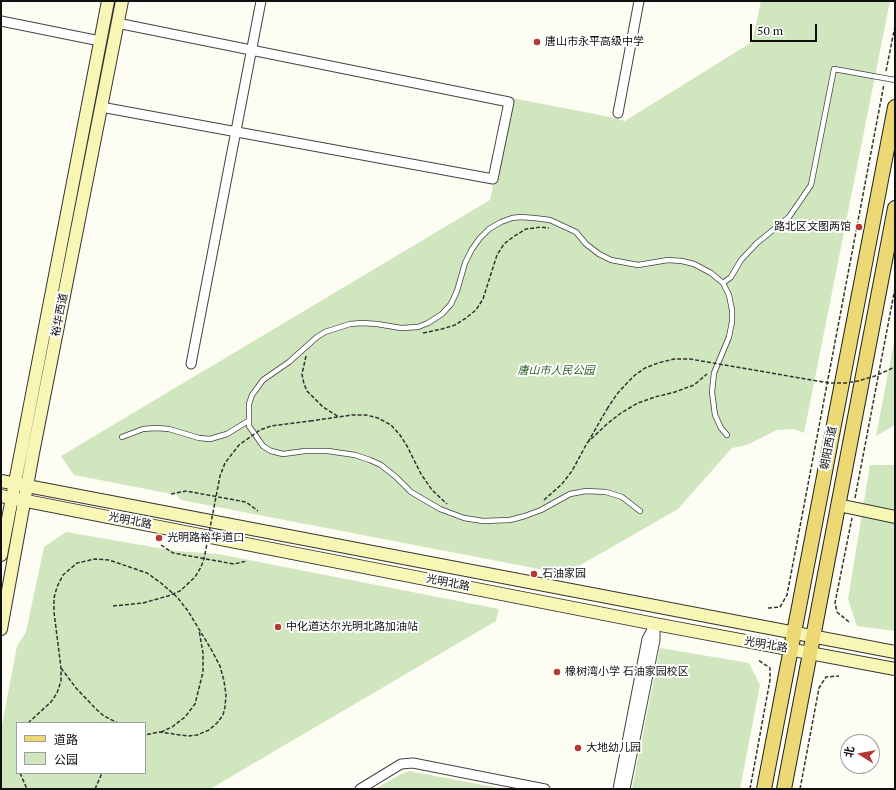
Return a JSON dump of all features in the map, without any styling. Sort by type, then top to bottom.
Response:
[{"type":"main road","name":"裕华西道","points":[[1,555],[6,498],[14,484],[108,1]]},
{"type":"main road","name":"裕华西道","points":[[1,629],[24,501],[122,1]]},
{"type":"main road","name":"朝阳西道","points":[[764,789],[895,107]]},
{"type":"main road","name":"朝阳西道","points":[[784,789],[895,208]]},
{"type":"main road","name":"光明北路","points":[[1,481],[895,652]]},
{"type":"main road","name":"光明北路","points":[[6,498],[895,669]]},
{"type":"main road","points":[[838,505],[895,517]]},
{"type":"street","points":[[191,364],[261,1]]},
{"type":"street","points":[[618,113],[639,1]]},
{"type":"street","points":[[1,21],[100,41]]},
{"type":"street","points":[[101,107],[493,180],[509,102],[118,23]]},
{"type":"street","points":[[618,789],[647,639],[655,624]]},
{"type":"street","points":[[625,789],[654,640],[655,624]]},
{"type":"street","points":[[360,789],[401,764],[413,763],[545,789]]},
{"type":"lane","points":[[723,283],[731,277],[741,260],[757,243],[790,217],[811,185],[834,69],[895,80]]},
{"type":"lane","points":[[640,511],[622,496],[606,492],[586,491],[570,494],[541,510],[510,520],[483,521],[464,518],[440,509],[411,492],[381,465],[370,460],[355,455],[328,451],[305,451],[282,454],[271,451],[263,446],[249,426],[249,408],[252,394],[263,380],[290,362],[317,337],[325,332],[350,324],[378,324],[401,328],[418,327],[428,323],[442,314],[451,304],[457,291],[465,262],[480,238],[489,229],[512,218],[534,218],[550,220],[576,232],[586,244],[599,254],[611,260],[638,265],[668,260],[682,261],[694,264],[711,273],[723,283],[729,295],[732,310],[732,322],[729,338],[714,373],[712,392],[715,415],[721,428],[727,435]]},
{"type":"lane","points":[[122,438],[143,429],[156,428],[169,429],[199,438],[210,439],[227,434],[248,421]]},
{"type":"path","points":[[768,608],[780,607],[787,595],[895,26]]},
{"type":"path","points":[[421,333],[455,325],[476,310],[483,300],[497,255],[504,244],[526,229],[541,227],[554,228]]},
{"type":"path","points":[[849,622],[837,612],[835,603],[895,288]]},
{"type":"path","points":[[309,353],[303,364],[302,374],[307,391],[323,407],[339,417]]},
{"type":"path","points":[[542,502],[562,484],[572,471],[607,409],[622,389],[635,375],[652,366],[674,359],[690,359],[829,383],[858,381],[875,376],[895,367]]},
{"type":"path","points":[[712,366],[716,360]]},
{"type":"path","points":[[587,443],[621,413],[654,397],[675,392],[694,385],[708,372]]},
{"type":"path","points":[[113,606],[143,602],[168,596],[180,591],[195,577],[204,559],[220,476],[226,463],[239,445],[260,430],[271,426],[352,415],[366,415],[378,418],[391,425],[400,435],[420,474],[443,502],[449,505]]},
{"type":"path","points":[[171,494],[186,491],[246,502],[258,512]]},
{"type":"path","points":[[161,545],[174,553],[204,559],[234,564],[247,561]]},
{"type":"path","points":[[29,722],[51,702],[57,693],[61,681],[61,668],[54,612],[54,598],[57,587],[63,575],[70,567],[77,563],[95,559],[109,560],[147,574],[177,597],[199,628],[220,666],[226,695],[223,715],[217,723],[209,730],[197,735],[188,736],[158,732],[146,734]]},
{"type":"path","points":[[146,734],[158,733],[172,727],[185,717],[194,704],[203,672],[203,653],[199,628]]},
{"type":"path","points":[[750,789],[770,680],[770,668],[758,660]]},
{"type":"path","points":[[61,668],[76,688],[96,709],[104,716],[116,722]]},
{"type":"path","points":[[800,789],[819,688],[826,677],[839,676]]},
{"type":"path","points":[[20,774],[27,789]]},
{"type":"path","points":[[95,789],[102,774]]},
{"type":"green space","name":"唐山市人民公园","points":[[761,1],[890,1],[804,433],[794,429],[777,430],[747,445],[732,448],[678,509],[565,574],[181,500],[177,495],[74,475],[61,456],[490,200],[512,98],[625,121],[752,42]]},
{"type":"green space","points":[[895,337],[895,425],[876,436]]},
{"type":"green space","points":[[870,465],[895,465],[895,631],[857,626],[848,599]]},
{"type":"green space","points":[[66,532],[176,551],[218,554],[499,609],[496,621],[210,789],[1,789],[1,730],[17,646],[26,632],[44,547]]},
{"type":"green space","points":[[660,648],[749,663],[760,685],[740,789],[632,789]]},
{"type":"green space","points":[[409,771],[504,789],[375,789]]},
{"type":"place","name":"唐山市永平高级中学","points":[[537,42]]},
{"type":"place","name":"路北区文图两馆","points":[[859,227]]},
{"type":"place","name":"光明路裕华道口","points":[[159,538]]},
{"type":"place","name":"石油家园","points":[[534,574]]},
{"type":"place","name":"中化道达尔光明北路加油站","points":[[278,627]]},
{"type":"place","name":"橡树湾小学 石油家园校区","points":[[557,672]]},
{"type":"place","name":"大地幼儿园","points":[[578,748]]}]
